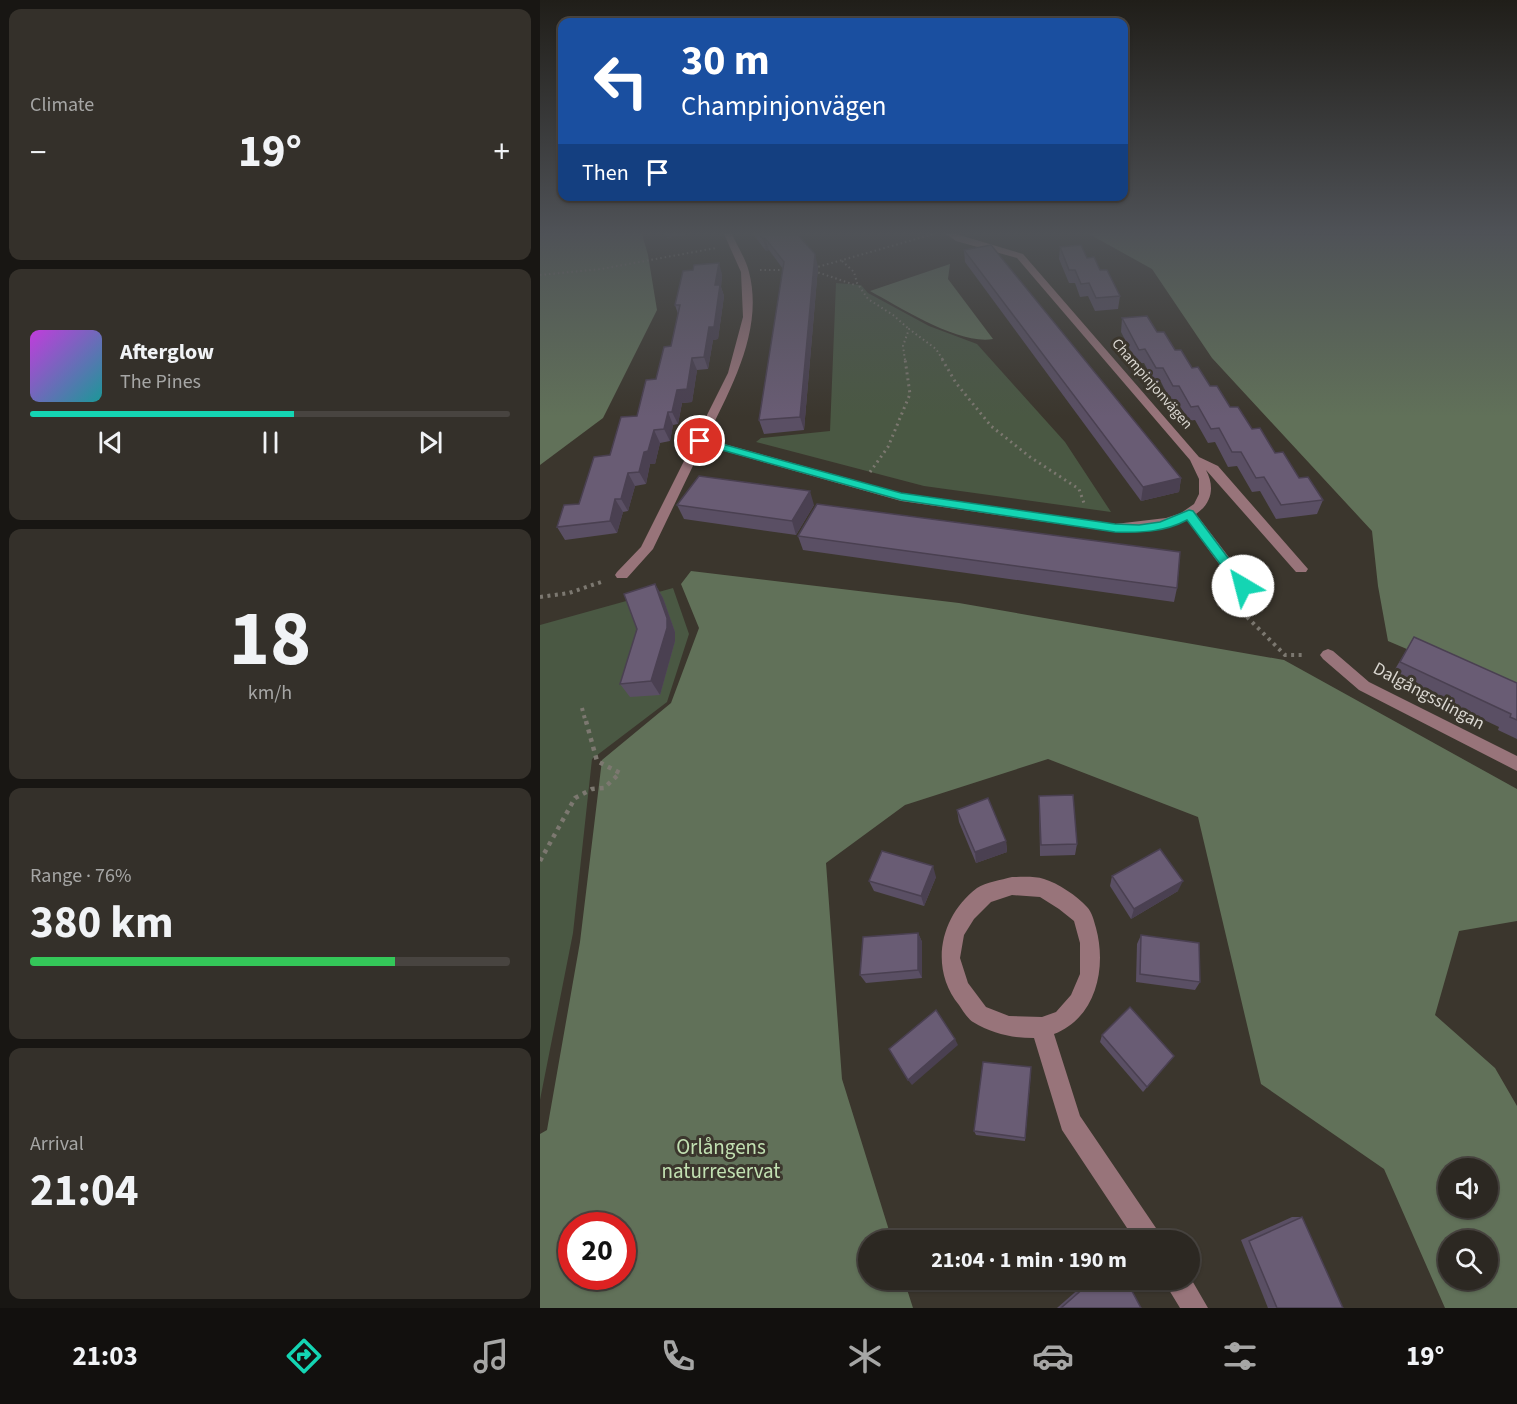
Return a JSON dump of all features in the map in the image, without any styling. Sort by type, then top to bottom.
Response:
[{"type":"street","points":[[622,575],[646,549],[733,373],[748,317],[747,295]]},
{"type":"street","name":"Champinjonvägen","points":[[1054,295],[1204,472],[1206,484],[1204,496],[1189,514]]},
{"type":"street","points":[[700,441],[934,503],[1084,524],[1139,529],[1175,522],[1189,514],[1243,586]]},
{"type":"street","points":[[1195,459],[1214,469],[1301,569]]},
{"type":"street","name":"Dalgångsslingan","points":[[1328,655],[1364,686],[1517,764]]},
{"type":"street","points":[[1012,886],[1042,888],[1066,902],[1082,915],[1090,943],[1090,974],[1079,1002],[1063,1020],[1042,1028],[1008,1027],[979,1014],[959,989],[950,958],[955,932],[967,912],[985,894],[1012,886]]},
{"type":"street","points":[[1042,1028],[1070,1122],[1142,1230]]},
{"type":"street","points":[[1183,1290],[1195,1308]]},
{"type":"path","points":[[863,295],[901,319],[909,329],[936,349],[956,383],[991,426],[1030,457],[1079,489],[1084,499],[1086,513],[1084,524]]},
{"type":"path","points":[[861,485],[888,447],[910,394],[903,346],[909,329]]},
{"type":"path","points":[[540,597],[569,593],[622,575]]},
{"type":"path","points":[[540,861],[574,798],[592,789],[604,788],[620,773],[597,761],[582,708]]},
{"type":"green space","points":[[540,295],[655,295],[657,310],[603,418],[540,465]]},
{"type":"green space","points":[[836,295],[872,295],[929,326],[977,344],[1065,442],[1111,512],[924,486],[756,442],[761,438],[830,431]]},
{"type":"green space","points":[[877,295],[960,295],[993,339],[979,339],[947,331]]},
{"type":"green space","points":[[1170,295],[1517,295],[1517,696],[1388,641],[1378,586],[1372,531],[1212,358]]},
{"type":"green space","name":"Orlångens naturreservat","points":[[691,571],[959,603],[1284,660],[1517,789],[1517,921],[1459,931],[1435,1015],[1495,1068],[1517,1106],[1517,1308],[1445,1308],[1384,1169],[1261,1084],[1198,817],[1048,759],[905,805],[826,863],[842,1079],[889,1230],[858,1230],[858,1290],[907,1290],[913,1308],[540,1308],[540,1134],[547,1130],[580,942],[602,760],[671,703],[699,628],[681,584]]},
{"type":"green space","points":[[673,588],[689,634],[667,702],[592,759],[573,933],[540,1100],[540,625]]},
{"type":"building","points":[[677,295],[719,295],[714,327],[709,327],[704,357],[692,358],[687,389],[677,390],[672,412],[668,412],[664,429],[654,430],[648,451],[644,452],[639,472],[628,473],[621,499],[615,499],[610,521],[557,527],[564,505],[579,504],[594,457],[610,455],[621,417],[637,416],[646,380],[656,379],[664,347],[671,346],[680,305],[675,305]]},
{"type":"building","points":[[779,295],[811,295],[800,417],[759,420]]},
{"type":"building","points":[[998,295],[1032,295],[1181,478],[1143,487]]},
{"type":"building","points":[[1095,295],[1120,296],[1096,298]]},
{"type":"building","points":[[1147,316],[1157,332],[1164,332],[1175,350],[1181,350],[1192,368],[1198,367],[1210,386],[1217,386],[1230,407],[1238,407],[1252,429],[1260,428],[1275,453],[1283,452],[1299,478],[1308,477],[1323,500],[1281,505],[1264,477],[1256,478],[1241,452],[1232,452],[1219,428],[1211,429],[1198,406],[1191,407],[1179,386],[1173,386],[1163,368],[1156,368],[1145,349],[1139,350],[1122,318]]},
{"type":"building","points":[[699,476],[810,491],[792,521],[677,505]]},
{"type":"building","points":[[817,504],[1180,552],[1177,588],[798,536]]},
{"type":"building","points":[[655,584],[667,618],[667,628],[651,681],[620,684],[637,629],[624,594]]},
{"type":"building","points":[[1414,637],[1517,683],[1517,720],[1510,717],[1511,714],[1400,662]]},
{"type":"building","points":[[1073,795],[1077,844],[1041,845],[1039,796]]},
{"type":"building","points":[[988,798],[1006,841],[975,852],[957,810]]},
{"type":"building","points":[[1160,849],[1183,881],[1134,909],[1112,876]]},
{"type":"building","points":[[882,851],[933,866],[921,896],[869,881]]},
{"type":"building","points":[[918,933],[918,970],[860,975],[863,937]]},
{"type":"building","points":[[1141,935],[1199,943],[1200,982],[1140,974]]},
{"type":"building","points":[[1130,1007],[1174,1056],[1147,1087],[1102,1035]]},
{"type":"building","points":[[936,1010],[955,1039],[908,1080],[889,1049]]},
{"type":"building","points":[[983,1062],[1031,1067],[1025,1138],[974,1131]]},
{"type":"building","points":[[1302,1217],[1343,1308],[1277,1308],[1249,1241]]},
{"type":"building","points":[[1082,1290],[1131,1290],[1141,1308],[1061,1308]]},
{"type":"route","points":[[700,441],[934,503],[1115,528],[1139,529],[1160,526],[1175,522],[1189,514],[1243,586]]}]
